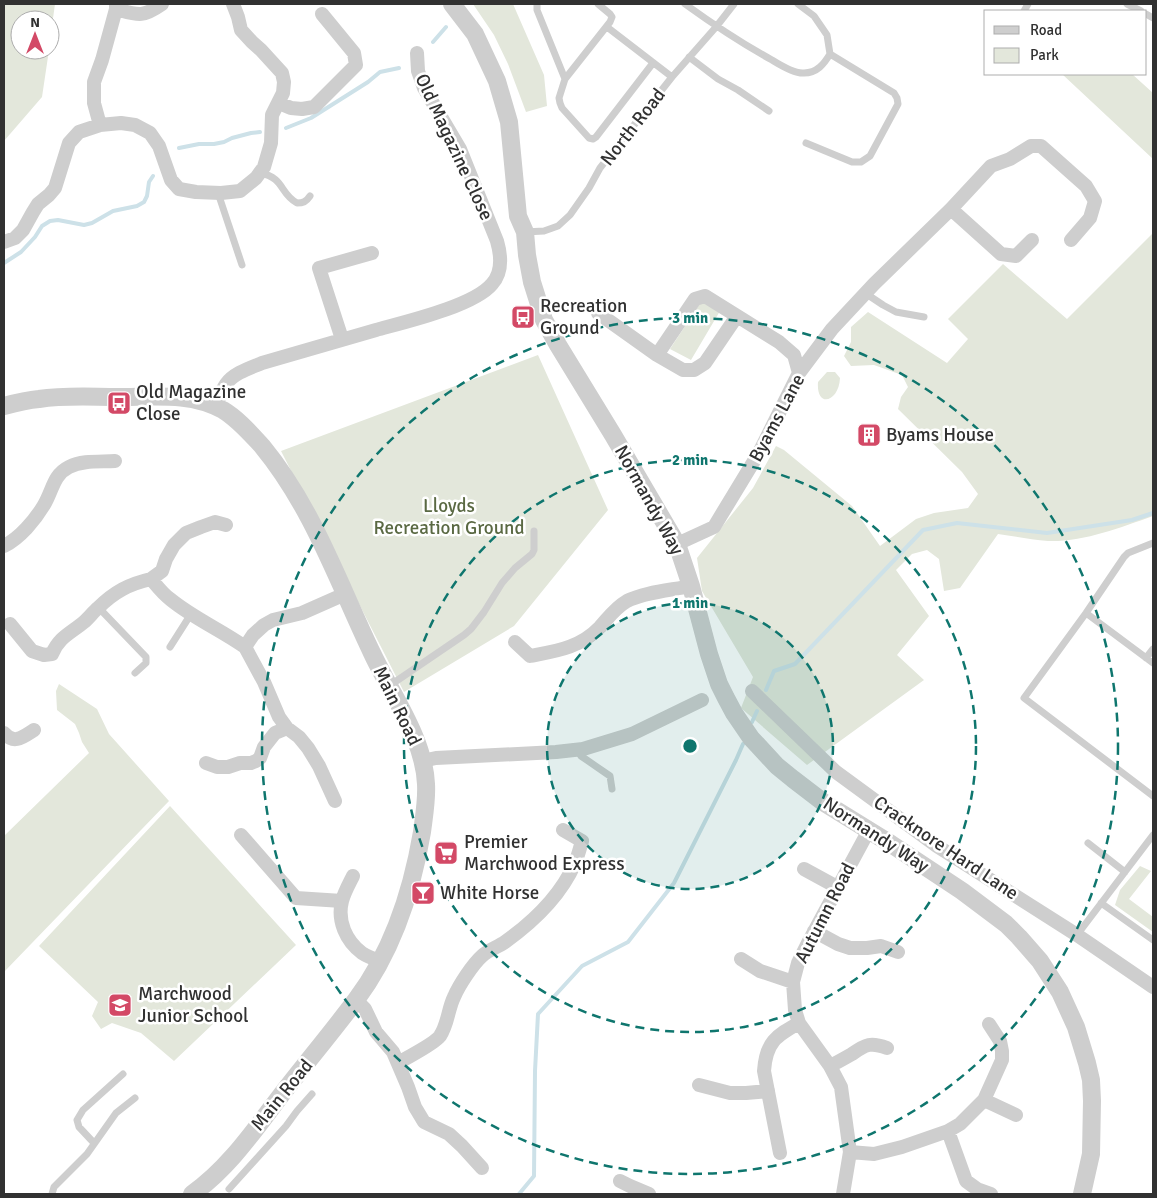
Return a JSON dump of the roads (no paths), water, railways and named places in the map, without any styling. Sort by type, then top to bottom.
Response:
[{"type":"street","points":[[100,125],[94,103],[94,82],[102,60],[116,6],[138,15],[150,12],[162,4]]},
{"type":"street","points":[[4,242],[15,238],[24,230],[38,204],[55,188],[69,143],[80,132],[100,125],[121,123],[135,126],[150,133],[159,146],[171,180],[179,189],[218,193],[240,191],[256,178],[264,167],[271,143],[272,115],[283,93],[284,82],[282,73],[241,30],[233,4]]},
{"type":"street","name":"Normandy Way","points":[[452,4],[475,34],[497,81],[509,122],[518,216],[524,232],[532,282],[544,320],[677,544],[691,586],[709,654],[726,698],[742,726],[766,754],[793,779],[823,802],[962,891],[1006,924],[1040,961],[1060,992],[1076,1027],[1091,1080],[1091,1154],[1082,1194]]},
{"type":"street","points":[[279,103],[296,109],[314,107],[356,65],[354,53],[322,14]]},
{"type":"street","name":"Old Magazine Close","points":[[215,407],[225,385],[230,379],[244,370],[464,303],[492,286],[499,273],[500,258],[497,241],[460,149],[424,88],[418,71],[417,53]]},
{"type":"street","name":"Byams Lane","points":[[677,544],[714,527],[760,451],[799,373],[832,329],[991,166],[1010,159],[1031,146],[1042,146],[1086,186],[1095,201],[1090,218],[1071,240]]},
{"type":"street","points":[[951,209],[1001,254],[1016,256],[1032,240]]},
{"type":"street","points":[[342,340],[319,268],[372,253]]},
{"type":"street","points":[[658,355],[695,299],[705,296],[784,346],[794,355],[799,373]]},
{"type":"street","points":[[598,314],[683,370],[694,370],[705,363],[737,316]]},
{"type":"street","name":"Main Road","points":[[4,406],[41,398],[155,396],[201,401],[238,420],[271,458],[294,491],[311,522],[360,630],[416,739],[422,761],[426,783],[426,806],[417,860],[403,908],[380,961],[366,987],[244,1143],[206,1184],[192,1194]]},
{"type":"street","points":[[4,546],[21,533],[41,510],[58,474],[71,466],[115,461]]},
{"type":"street","points":[[10,624],[32,651],[44,655],[52,654],[56,644],[117,592],[136,582],[151,579],[162,571],[174,545],[186,533],[216,522],[226,525]]},
{"type":"street","points":[[151,579],[168,598],[245,648],[264,682],[279,717],[287,728],[299,737],[308,748],[335,800]]},
{"type":"street","points":[[516,642],[530,656],[562,650],[579,643],[598,629],[616,609],[630,600],[691,586]]},
{"type":"street","points":[[245,648],[253,634],[273,620],[302,614],[345,594]]},
{"type":"street","name":"Cracknore Hard Lane","points":[[752,691],[836,772],[937,846],[1077,934],[1153,987]]},
{"type":"street","points":[[422,761],[444,757],[577,750],[632,734],[702,700]]},
{"type":"street","points":[[206,763],[217,767],[228,767],[256,761],[260,758],[264,747],[275,733],[287,728]]},
{"type":"street","points":[[6,740],[18,739],[34,730]]},
{"type":"street","points":[[398,1063],[439,1037],[447,1021],[454,997],[467,974],[482,955],[505,942],[546,907],[562,886],[575,862],[582,841],[563,830]]},
{"type":"street","name":"Autumn Road","points":[[843,1194],[850,1152],[842,1087],[830,1066],[799,1023],[795,1010],[793,982],[798,962],[869,830]]},
{"type":"street","points":[[241,835],[296,898],[342,901]]},
{"type":"street","points":[[804,869],[837,887]]},
{"type":"street","points":[[353,876],[342,901],[341,920],[345,934],[363,954],[380,961]]},
{"type":"street","points":[[814,931],[838,944],[850,948],[881,946],[898,952]]},
{"type":"street","points":[[741,959],[760,971],[793,982]]},
{"type":"street","points":[[356,1000],[365,1009],[376,1032],[393,1052],[415,1107],[424,1122],[448,1134],[482,1168]]},
{"type":"street","points":[[780,1152],[764,1070],[765,1058],[777,1036],[799,1023]]},
{"type":"street","points":[[850,1152],[874,1154],[902,1147],[948,1131],[960,1124],[984,1100],[1002,1060],[1000,1041],[989,1024]]},
{"type":"street","points":[[830,1066],[868,1044],[878,1044],[887,1048]]},
{"type":"street","points":[[699,1085],[730,1093],[768,1091]]},
{"type":"street","points":[[984,1100],[1016,1115]]},
{"type":"street","points":[[948,1131],[966,1181],[976,1189],[990,1194]]},
{"type":"street","points":[[620,1180],[649,1194]]},
{"type":"lane","points":[[537,4],[536,10],[565,79]]},
{"type":"lane","points":[[598,4],[612,17],[610,22],[565,79],[559,98],[562,108],[589,138],[593,139],[596,137],[653,63]]},
{"type":"lane","points":[[685,4],[716,27],[744,44],[782,66],[802,74],[814,72],[825,62],[830,54],[827,35],[814,16],[798,4]]},
{"type":"lane","name":"North Road","points":[[524,232],[544,231],[558,226],[570,215],[600,168],[672,77],[734,4]]},
{"type":"lane","points":[[1127,4],[1139,10]]},
{"type":"lane","points":[[607,27],[672,77]]},
{"type":"lane","points":[[806,143],[852,162],[861,162],[870,156],[898,104],[894,94],[830,54]]},
{"type":"lane","points":[[689,57],[718,79],[769,111]]},
{"type":"lane","points":[[259,173],[269,175],[275,179],[288,196],[297,203],[302,203],[310,196]]},
{"type":"lane","points":[[218,193],[242,265]]},
{"type":"lane","points":[[870,288],[883,305],[896,312],[924,317]]},
{"type":"lane","points":[[389,686],[471,629],[502,583],[515,568],[532,554],[534,550],[534,531]]},
{"type":"lane","points":[[1153,543],[1128,553],[1124,557],[1024,698],[1153,796]]},
{"type":"lane","points":[[98,607],[146,657],[146,662],[135,673]]},
{"type":"lane","points":[[1086,613],[1153,663]]},
{"type":"lane","points":[[170,647],[191,614]]},
{"type":"lane","points":[[1146,658],[1153,649]]},
{"type":"lane","points":[[577,750],[581,756],[610,776],[612,789]]},
{"type":"lane","points":[[1077,934],[1153,835]]},
{"type":"lane","points":[[1088,843],[1125,872]]},
{"type":"lane","points":[[1101,903],[1153,940]]},
{"type":"lane","points":[[94,1143],[79,1126],[77,1120],[83,1110],[123,1074]]},
{"type":"lane","points":[[229,1189],[312,1094]]},
{"type":"lane","points":[[52,1194],[54,1187],[87,1154],[116,1113],[135,1098]]},
{"type":"lane","points":[[244,1143],[258,1156]]},
{"type":"waterway","points":[[433,42],[446,27]]},
{"type":"waterway","points":[[286,128],[311,118],[368,82],[380,72],[399,68]]},
{"type":"waterway","points":[[179,148],[199,144],[214,144],[260,132]]},
{"type":"waterway","points":[[4,263],[21,252],[42,226],[50,221],[58,220],[84,225],[92,223],[113,211],[137,206],[144,202],[149,182],[153,176]]},
{"type":"waterway","points":[[766,690],[774,671],[795,664],[923,530],[957,523],[1047,533],[1132,520],[1153,513]]},
{"type":"waterway","points":[[752,722],[757,711]]},
{"type":"waterway","points":[[519,1194],[534,1176],[535,1071],[538,1014],[582,966],[628,942],[674,883],[743,744]]},
{"type":"place","name":"Recreation Ground","points":[[523,317]]},
{"type":"place","name":"Old Magazine Close","points":[[119,403]]},
{"type":"place","name":"Byams House","points":[[869,435]]},
{"type":"place","name":"Premier Marchwood Express","points":[[446,853]]},
{"type":"place","name":"White Horse","points":[[423,893]]},
{"type":"place","name":"Marchwood Junior School","points":[[120,1005]]},
{"type":"park label","name":"Lloyds Recreation Ground","points":[[449,517]]}]
